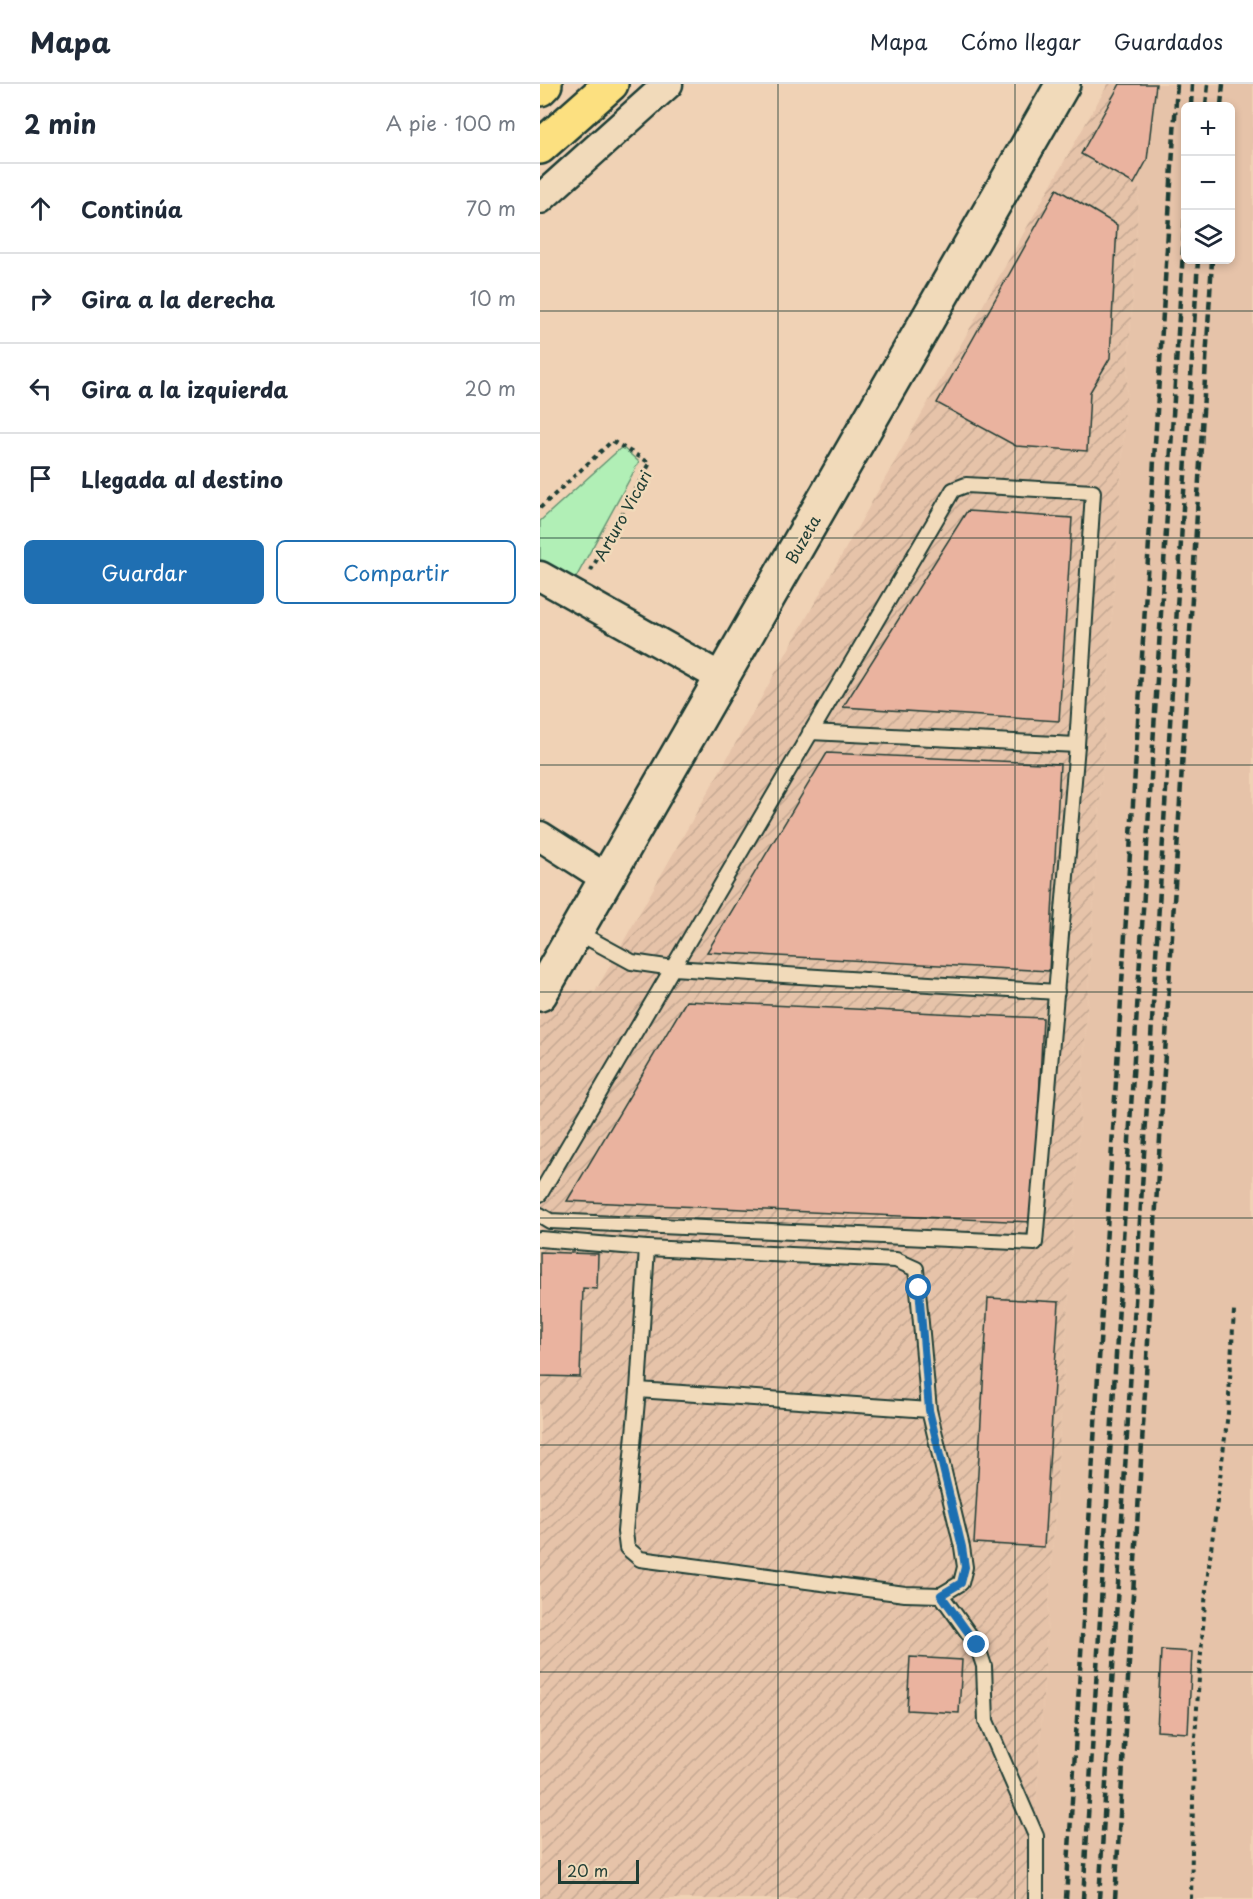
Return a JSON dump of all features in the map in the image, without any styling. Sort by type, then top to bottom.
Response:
[{"type":"main road","points":[[540,89],[545,84]]},
{"type":"main road","points":[[540,147],[611,84]]},
{"type":"street","points":[[540,200],[668,84]]},
{"type":"street","name":"Buzeta","points":[[540,994],[1063,84]]},
{"type":"street","points":[[540,576],[722,678]]},
{"type":"street","points":[[540,836],[608,879]]},
{"type":"lane","points":[[540,1194],[953,490],[966,485],[1092,492],[1077,745],[1035,1243],[550,1221],[540,1215]]},
{"type":"lane","points":[[810,732],[1077,745]]},
{"type":"lane","points":[[576,932],[632,962],[674,968],[1057,992]]},
{"type":"lane","points":[[540,1239],[647,1248],[896,1260],[916,1269],[929,1410],[962,1547],[965,1567],[961,1583],[941,1595],[905,1594],[639,1558],[627,1548],[625,1532],[638,1390],[647,1248]]},
{"type":"lane","points":[[638,1390],[929,1410]]},
{"type":"lane","points":[[941,1595],[977,1645],[984,1666],[986,1721],[1036,1836],[1036,1899]]},
{"type":"path","name":"Arturo Vicari","points":[[540,508],[612,441],[650,464],[576,596]]},
{"type":"path","points":[[1191,1899],[1194,1753],[1199,1678],[1209,1568],[1228,1413],[1234,1311]]},
{"type":"shaded area","points":[[1108,84],[1146,84],[1030,1899],[540,1899],[540,988],[595,992]]},
{"type":"shaded area","points":[[1146,84],[1253,84],[1253,1899],[1030,1899]]},
{"type":"green space","points":[[622,447],[639,462],[573,583],[540,564],[540,521]]},
{"type":"building","points":[[1120,84],[1156,84],[1147,160],[1134,184],[1081,154]]},
{"type":"building","points":[[1057,189],[1117,225],[1110,358],[1090,392],[1087,451],[1016,446],[937,403]]},
{"type":"building","points":[[967,511],[1072,518],[1059,721],[843,707]]},
{"type":"building","points":[[827,753],[1060,764],[1049,971],[707,952]]},
{"type":"building","points":[[686,1001],[1043,1018],[1033,1222],[567,1201]]},
{"type":"building","points":[[540,1252],[598,1254],[597,1289],[583,1288],[580,1377],[540,1376]]},
{"type":"building","points":[[988,1298],[1059,1302],[1044,1547],[974,1543]]},
{"type":"building","points":[[1161,1650],[1192,1652],[1188,1733],[1157,1731]]},
{"type":"building","points":[[910,1657],[962,1660],[959,1713],[907,1710]]},
{"type":"railway","points":[[1066,1899],[1177,84]]},
{"type":"railway","points":[[1191,102],[1192,84]]},
{"type":"railway","points":[[1206,102],[1208,84]]},
{"type":"railway","points":[[1221,102],[1223,84]]},
{"type":"railway","points":[[1083,1899],[1185,210]]},
{"type":"railway","points":[[1099,1899],[1198,264]]},
{"type":"railway","points":[[1115,1899],[1212,264]]},
{"type":"route","points":[[919,1288],[929,1410],[965,1567],[961,1583],[941,1595],[977,1645]]}]
